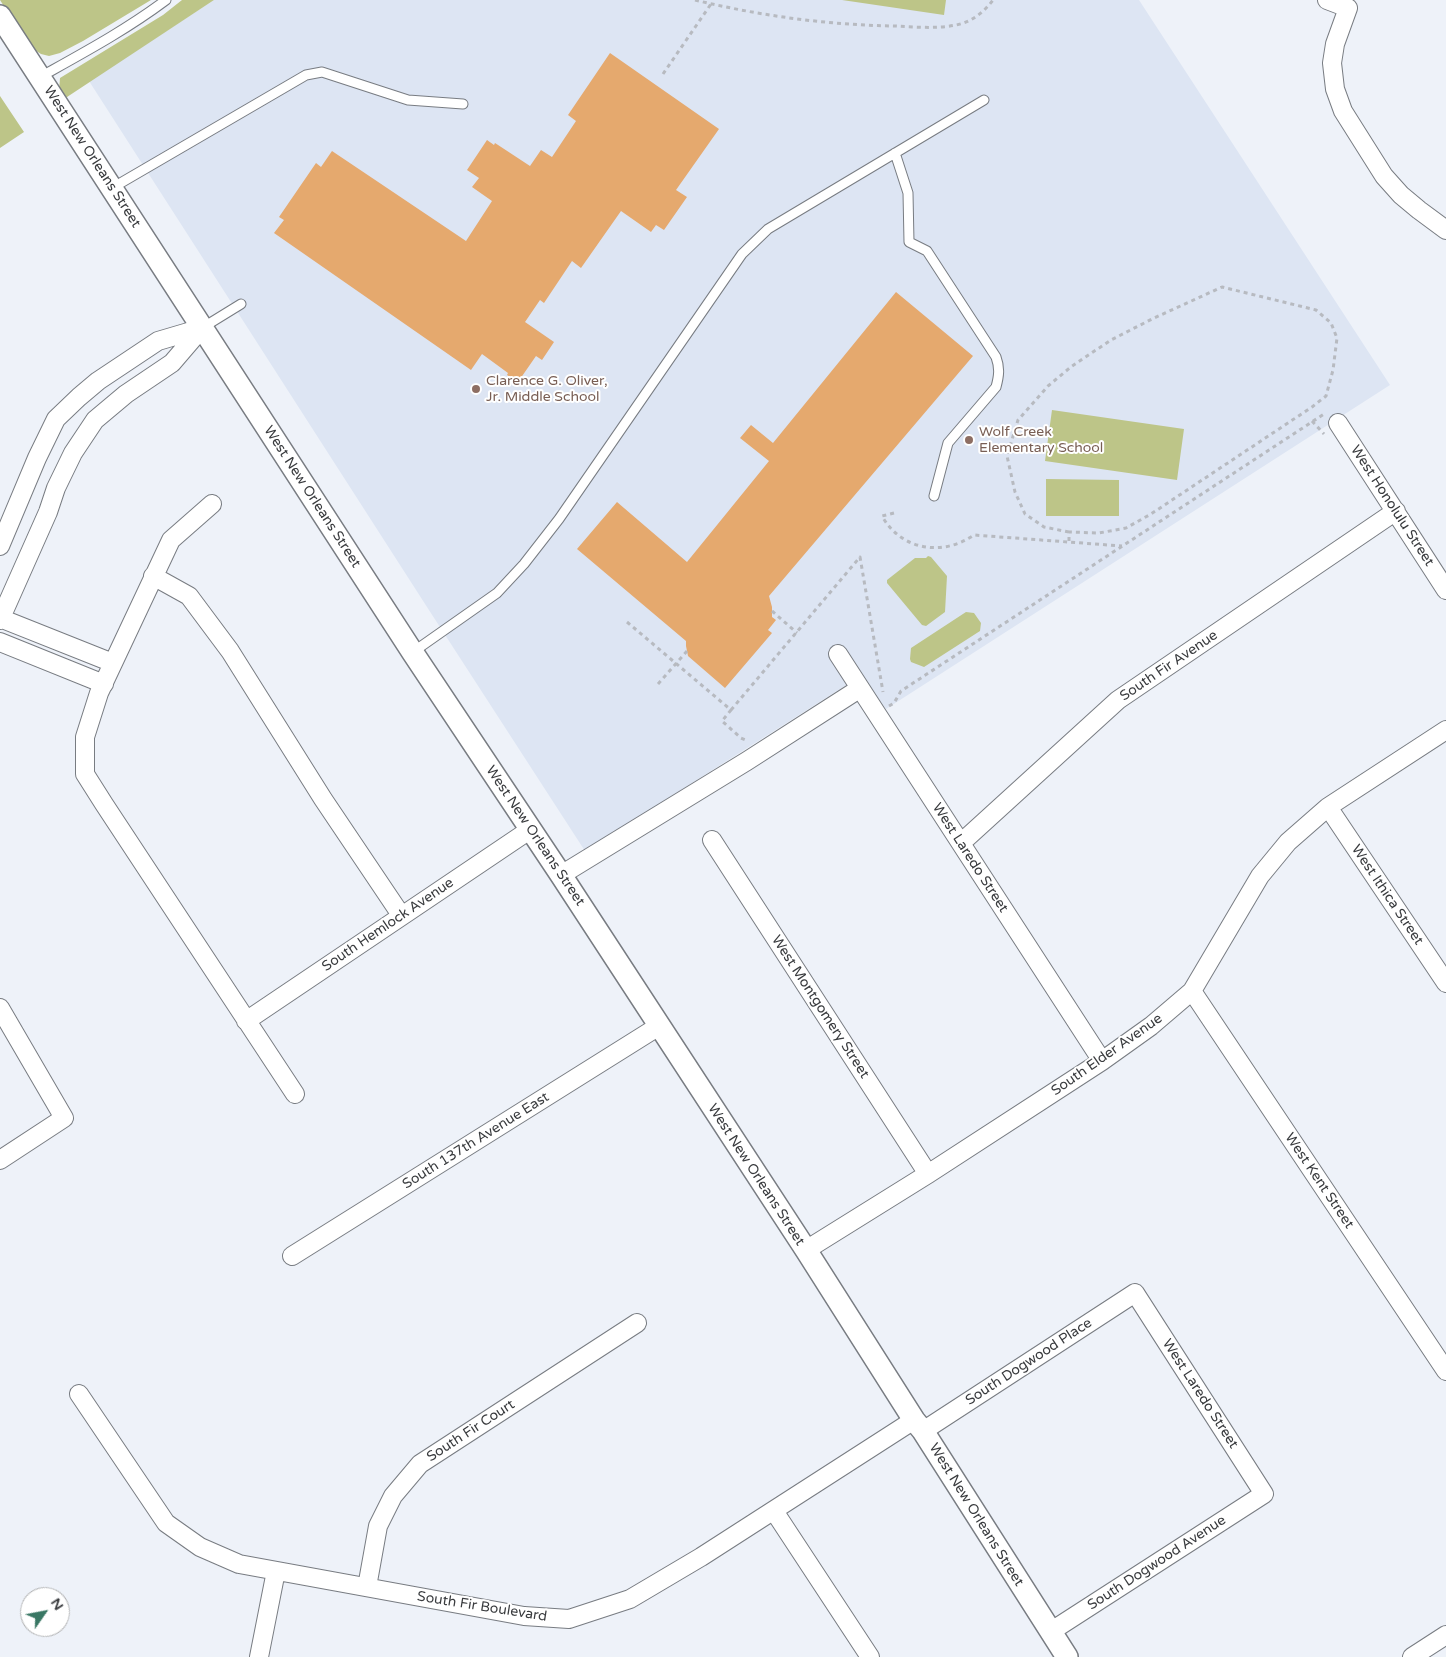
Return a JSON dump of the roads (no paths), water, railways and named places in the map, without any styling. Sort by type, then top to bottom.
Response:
[{"type":"street","points":[[1327,0],[1349,4],[1335,44],[1332,63],[1335,89],[1343,111],[1384,176],[1413,205],[1444,226]]},
{"type":"street","name":"West New Orleans Street","points":[[0,16],[413,652],[806,1250],[1066,1657]]},
{"type":"street","points":[[0,546],[37,458],[56,419],[98,381],[158,342],[202,328]]},
{"type":"street","points":[[113,663],[0,618],[48,512],[56,488],[73,453],[95,420],[126,394],[172,364],[202,328]]},
{"type":"street","points":[[79,397],[95,420]]},
{"type":"street","name":"West Honolulu Street","points":[[1332,418],[1396,511],[1446,590]]},
{"type":"street","points":[[212,504],[171,540],[153,576],[113,663],[84,737],[86,774],[295,1094]]},
{"type":"street","name":"South Fir Avenue","points":[[960,844],[1118,700],[1396,511]]},
{"type":"street","points":[[153,576],[189,596],[230,651],[323,800],[401,915]]},
{"type":"street","points":[[0,642],[104,684]]},
{"type":"street","points":[[50,663],[59,642]]},
{"type":"street","name":"West Laredo Street","points":[[838,654],[1102,1060]]},
{"type":"street","points":[[561,875],[747,761],[859,688]]},
{"type":"street","name":"South Elder Avenue","points":[[806,1250],[928,1174],[1151,1026],[1192,991],[1260,876],[1288,842],[1328,807],[1446,730]]},
{"type":"street","name":"West Ithica Street","points":[[1328,807],[1446,983]]},
{"type":"street","name":"South Hemlock Avenue","points":[[246,1021],[531,829]]},
{"type":"street","name":"West Montgomery Street","points":[[712,840],[928,1174]]},
{"type":"street","name":"West Kent Street","points":[[1192,991],[1443,1359]]},
{"type":"street","points":[[0,1008],[64,1118],[0,1160]]},
{"type":"street","name":"South 137th Avenue East","points":[[292,1256],[659,1026]]},
{"type":"street","name":"West Laredo Street","points":[[1135,1293],[1264,1494]]},
{"type":"street","name":"South Dogwood Place","points":[[919,1425],[1135,1293]]},
{"type":"street","name":"South Fir Court","points":[[367,1588],[378,1526],[394,1496],[420,1464],[637,1323]]},
{"type":"street","name":"South Fir Boulevard","points":[[79,1394],[166,1523],[200,1547],[239,1564],[524,1616],[569,1619],[630,1599],[919,1425]]},
{"type":"street","name":"South Dogwood Avenue","points":[[1050,1632],[1264,1494]]},
{"type":"street","points":[[774,1511],[870,1657]]},
{"type":"street","points":[[259,1657],[276,1571]]},
{"type":"street","points":[[1412,1657],[1446,1635]]},
{"type":"lane","points":[[40,77],[116,34],[166,0]]},
{"type":"lane","points":[[112,188],[306,75],[322,72],[408,100],[464,104]]},
{"type":"lane","points":[[413,652],[497,593],[524,564],[564,512],[742,254],[768,229],[984,100]]},
{"type":"lane","points":[[895,153],[908,193],[909,242],[927,252],[996,356],[999,366],[996,387],[948,443],[934,496]]},
{"type":"lane","points":[[202,328],[241,304]]},
{"type":"place","name":"Clarence G. Oliver, Jr. Middle School","points":[[476,389]]},
{"type":"place","name":"Wolf Creek Elementary School","points":[[969,440]]}]
